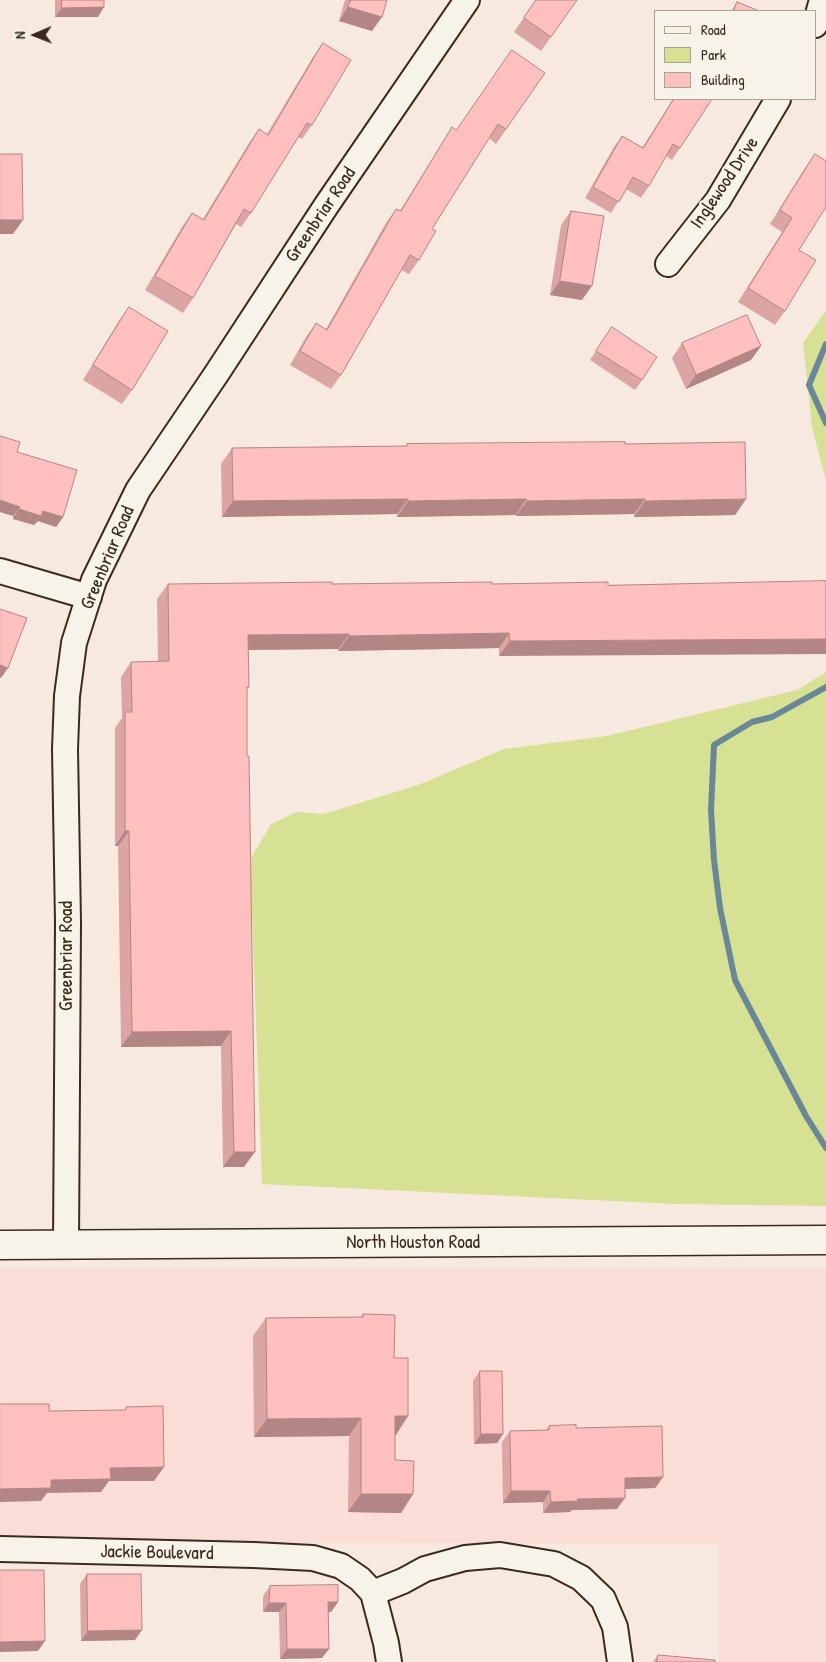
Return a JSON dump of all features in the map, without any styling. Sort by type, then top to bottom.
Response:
[{"type":"street","name":"Greenbriar Road","points":[[66,1246],[68,922],[65,749],[67,696],[74,643],[94,580],[138,490],[326,206],[467,0]]},
{"type":"street","points":[[816,22],[822,0]]},
{"type":"street","name":"Inglewood Drive","points":[[668,264],[718,200],[777,100]]},
{"type":"street","points":[[0,570],[89,597]]},
{"type":"street","name":"North Houston Road","points":[[0,1245],[826,1240]]},
{"type":"street","name":"Jackie Boulevard","points":[[0,1550],[313,1558],[341,1566],[360,1579],[372,1593]]},
{"type":"street","points":[[389,1662],[386,1642],[372,1593],[403,1581],[424,1569],[465,1558],[500,1555],[554,1564],[582,1578],[603,1599],[615,1627],[620,1662]]},
{"type":"shaded area","points":[[0,1269],[826,1269],[826,1662],[719,1662],[719,1544],[0,1542]]},
{"type":"green space","points":[[826,310],[826,481],[812,427],[803,343]]},
{"type":"green space","points":[[826,672],[826,1206],[675,1204],[262,1184],[250,860],[271,824],[297,812],[324,814],[418,785],[504,749],[607,736],[797,690]]},
{"type":"building","points":[[62,0],[104,0],[104,7],[62,8]]},
{"type":"building","points":[[351,0],[387,0],[382,17],[348,7]]},
{"type":"building","points":[[536,0],[577,0],[551,37],[524,18]]},
{"type":"building","points":[[737,2],[757,10],[734,10]]},
{"type":"building","points":[[323,43],[351,60],[312,125],[307,123],[251,213],[244,209],[193,298],[155,276],[192,213],[204,220],[259,129],[268,135]]},
{"type":"building","points":[[512,50],[545,73],[506,129],[498,124],[432,229],[436,231],[419,260],[410,255],[341,375],[300,351],[316,323],[327,330],[396,209],[401,211],[452,127],[456,130]]},
{"type":"building","points":[[673,100],[711,100],[680,148],[673,144],[649,186],[633,177],[619,202],[593,187],[622,136],[643,148]]},
{"type":"building","points":[[0,154],[22,154],[23,220],[0,220]]},
{"type":"building","points":[[815,154],[826,161],[826,207],[799,250],[816,260],[785,311],[748,288],[792,218],[780,210]]},
{"type":"building","points":[[571,211],[604,216],[592,286],[560,281]]},
{"type":"building","points":[[129,307],[168,331],[132,390],[93,365]]},
{"type":"building","points":[[747,315],[761,346],[696,375],[682,343]]},
{"type":"building","points":[[612,327],[657,357],[642,380],[596,351]]},
{"type":"building","points":[[0,436],[20,442],[17,452],[77,470],[63,517],[43,511],[41,516],[0,500]]},
{"type":"building","points":[[625,442],[625,444],[745,442],[746,499],[645,501],[645,499],[233,501],[232,448]]},
{"type":"building","points":[[826,581],[826,639],[510,641],[509,633],[349,636],[349,634],[248,635],[247,756],[249,756],[255,1152],[234,1152],[231,1031],[132,1032],[129,831],[125,831],[125,712],[132,712],[131,662],[169,661],[168,584],[608,582],[608,585]]},
{"type":"building","points":[[0,609],[27,618],[8,668],[0,665]]},
{"type":"building","points":[[363,1314],[395,1315],[394,1358],[408,1358],[408,1416],[395,1416],[395,1460],[414,1461],[413,1494],[361,1494],[361,1418],[267,1419],[266,1318],[363,1317]]},
{"type":"building","points":[[480,1371],[502,1371],[503,1434],[481,1434]]},
{"type":"building","points":[[0,1404],[49,1404],[49,1411],[126,1410],[126,1407],[163,1406],[164,1467],[110,1468],[111,1479],[51,1480],[51,1488],[0,1489]]},
{"type":"building","points":[[576,1425],[576,1428],[662,1426],[663,1477],[625,1478],[625,1498],[577,1499],[578,1501],[551,1502],[550,1491],[511,1491],[510,1431],[549,1430],[549,1426]]},
{"type":"building","points":[[0,1570],[44,1570],[45,1641],[0,1642]]},
{"type":"building","points":[[87,1574],[141,1574],[142,1630],[88,1631]]},
{"type":"building","points":[[338,1585],[338,1602],[328,1602],[329,1649],[287,1649],[286,1603],[269,1603],[270,1586]]},
{"type":"building","points":[[658,1655],[715,1660],[715,1662],[657,1662]]},
{"type":"waterway","points":[[826,344],[809,385],[826,423]]},
{"type":"waterway","points":[[826,687],[772,717],[752,722],[714,745],[711,810],[714,860],[720,908],[735,980],[806,1116],[826,1148]]}]
